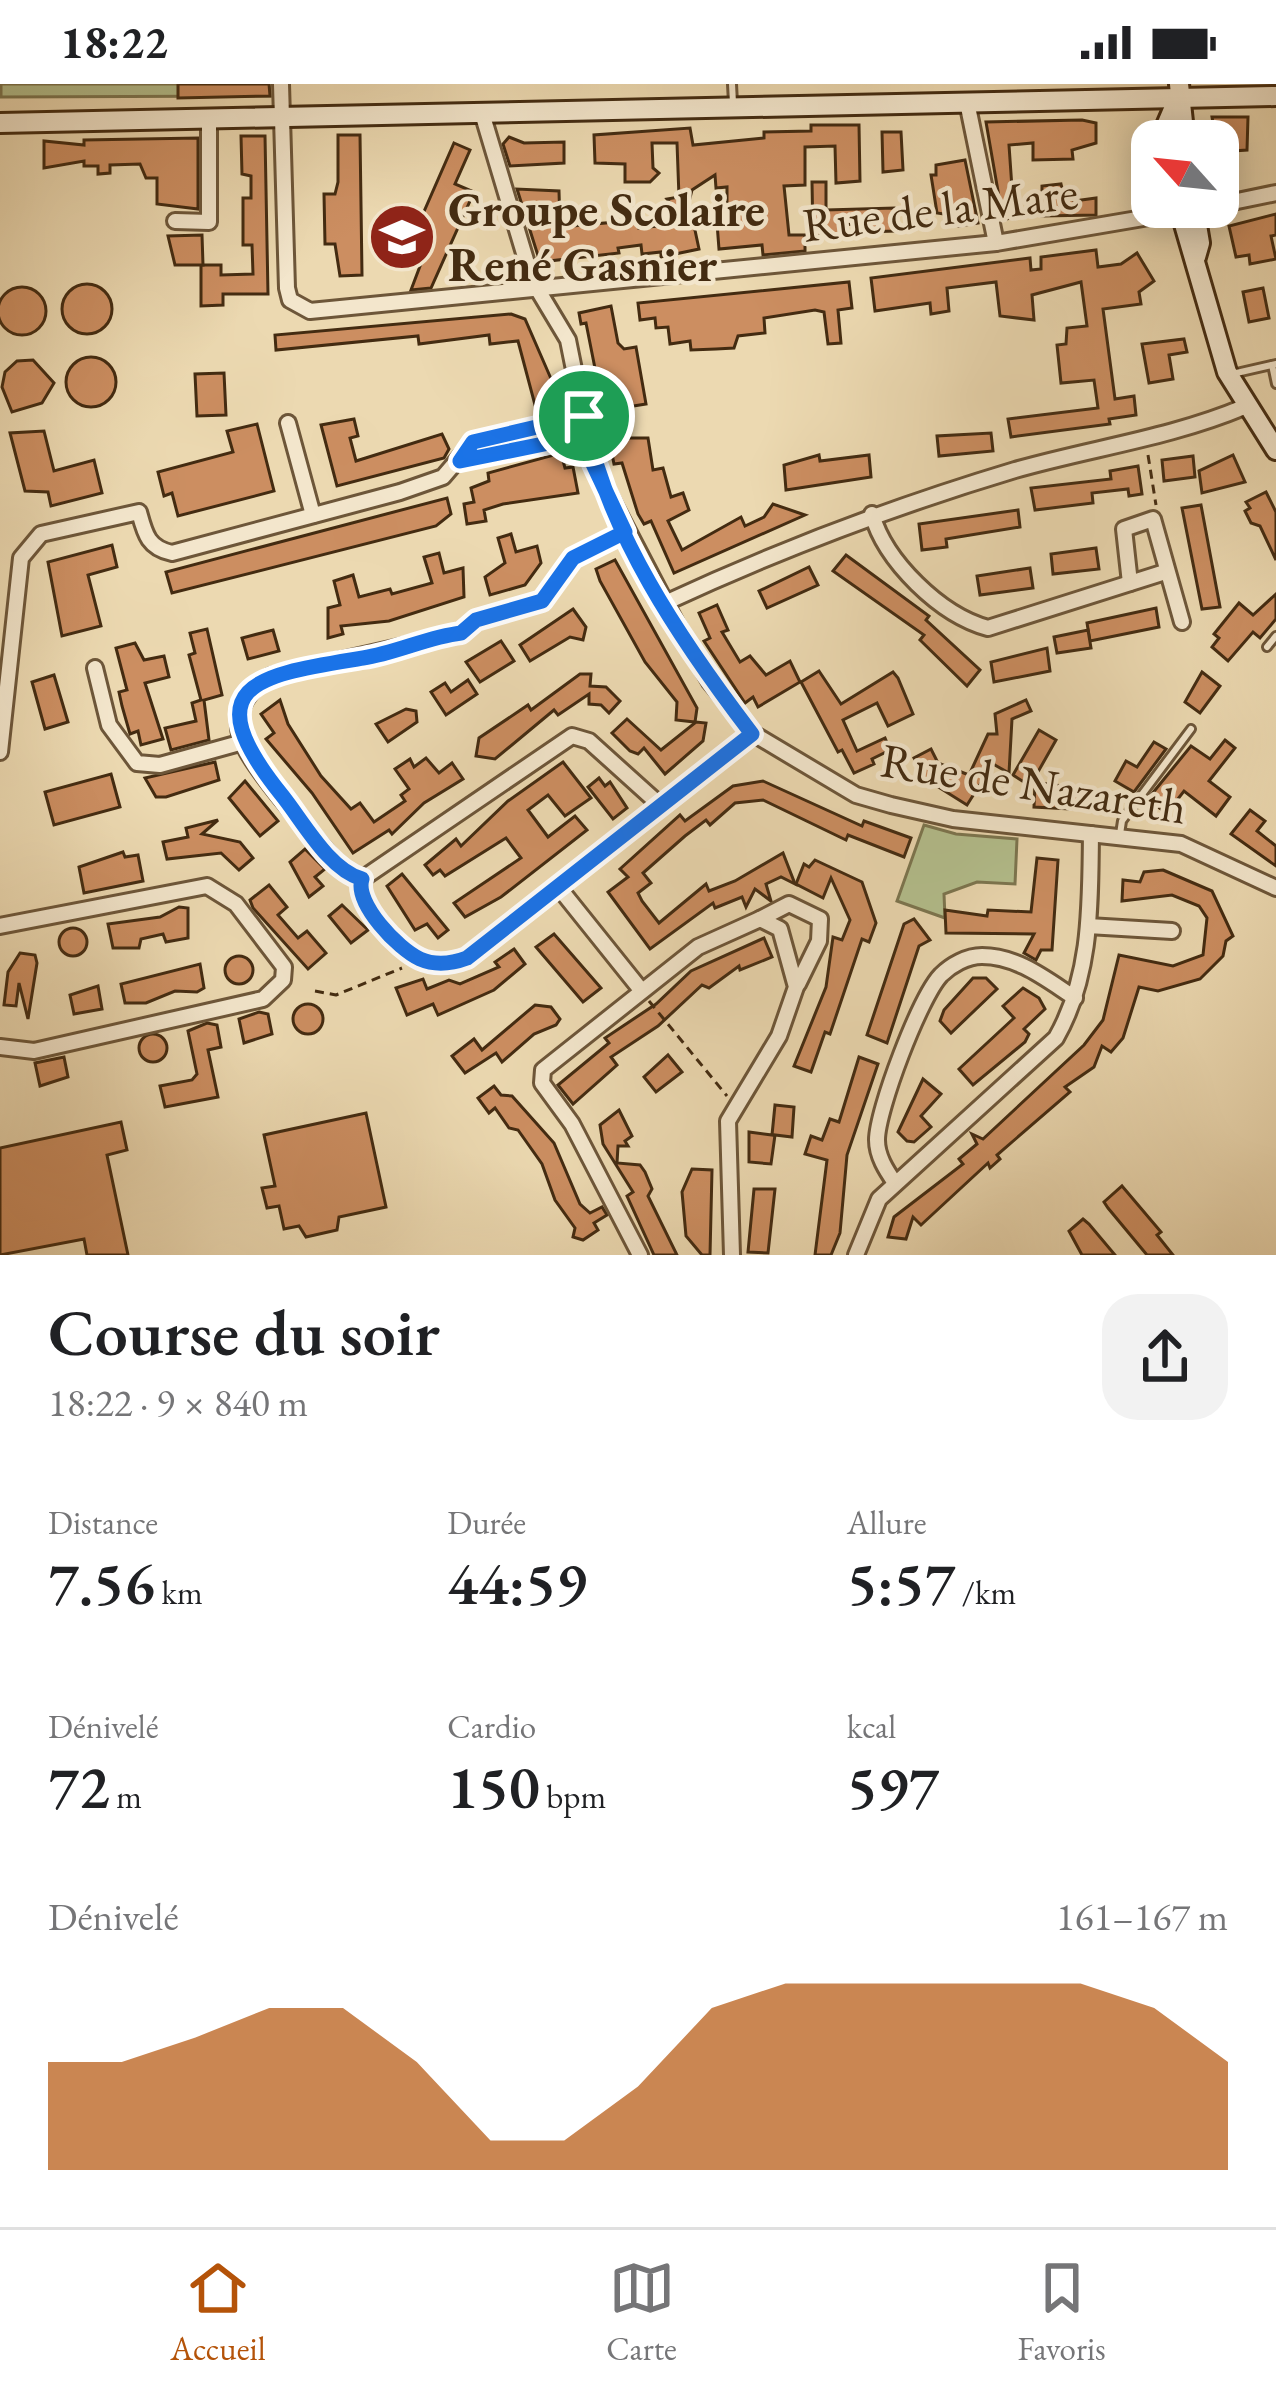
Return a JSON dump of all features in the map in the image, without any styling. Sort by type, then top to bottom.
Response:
[{"type":"main road","points":[[0,123],[967,103],[1178,92],[1276,96]]},
{"type":"main road","points":[[1196,228],[1200,243],[1196,257],[1229,375],[1244,407],[1276,450]]},
{"type":"street","points":[[281,84],[282,115]]},
{"type":"street","points":[[967,103],[996,243]]},
{"type":"street","name":"Rue de Nazareth","points":[[482,113],[537,292],[568,340],[593,464],[625,532],[710,682],[752,734],[856,795],[953,819],[1120,835],[1206,852],[1276,888]]},
{"type":"street","name":"Rue de la Mare","points":[[282,115],[285,275],[290,300],[299,308],[325,311],[537,292],[996,243],[1131,219]]},
{"type":"street","points":[[175,221],[209,222],[209,117]]},
{"type":"street","points":[[1239,201],[1276,193]]},
{"type":"street","points":[[665,603],[872,514],[1038,464],[1156,438],[1244,407]]},
{"type":"street","points":[[0,752],[21,558],[41,534],[139,512],[146,537],[156,549],[172,553],[443,477],[473,442],[584,416]]},
{"type":"street","points":[[288,423],[314,515]]},
{"type":"street","points":[[460,461],[588,435]]},
{"type":"street","points":[[872,514],[891,557],[973,624],[988,628],[1166,572]]},
{"type":"street","points":[[1130,584],[1124,529],[1153,519],[1182,622]]},
{"type":"street","points":[[362,879],[338,864],[243,742],[242,706],[260,682],[334,659],[362,658],[461,633],[476,620],[542,601],[573,558],[625,532]]},
{"type":"street","points":[[95,668],[109,725],[137,763],[160,765],[243,742]]},
{"type":"street","points":[[362,879],[363,901],[419,958],[440,964],[467,958],[752,734]]},
{"type":"street","points":[[362,879],[572,736],[589,741],[660,805]]},
{"type":"street","points":[[856,1255],[865,1223],[895,1183],[1056,1038],[1075,998],[1088,926],[1091,834]]},
{"type":"street","points":[[0,926],[207,886],[236,904],[284,967],[283,980],[263,999],[34,1051],[0,1047]]},
{"type":"street","points":[[560,889],[645,995]]},
{"type":"street","points":[[640,1255],[572,1124],[542,1082],[554,1058],[645,995],[698,947],[789,904],[820,919],[819,941],[779,1036],[728,1121],[732,1255]]},
{"type":"street","points":[[760,919],[780,929],[796,987]]},
{"type":"street","points":[[1088,926],[1172,931]]},
{"type":"street","points":[[895,1183],[882,1163],[877,1139],[938,978],[955,964],[980,956],[1029,969],[1075,998]]},
{"type":"lane","points":[[732,84],[733,107]]},
{"type":"lane","points":[[1229,375],[1274,364],[1276,384]]},
{"type":"lane","points":[[1267,647],[1276,636]]},
{"type":"lane","points":[[1120,835],[1122,821],[1192,729]]},
{"type":"path","points":[[1148,450],[1157,513]]},
{"type":"path","points":[[315,991],[349,992],[406,966]]},
{"type":"path","points":[[645,995],[730,1099]]},
{"type":"green space","points":[[1,84],[269,84],[270,96],[1,97]]},
{"type":"green space","points":[[924,825],[956,834],[1017,839],[1015,884],[977,882],[944,894],[945,918],[897,901]]},
{"type":"building","points":[[178,84],[269,84],[270,96],[178,98]]},
{"type":"building","points":[[1248,117],[1247,150],[1239,151],[1239,120],[1213,120]]},
{"type":"building","points":[[986,122],[1096,123],[1096,143],[1072,150],[1073,159],[1033,160],[1033,143],[1009,145],[1014,217],[1003,220]]},
{"type":"building","points":[[811,125],[859,125],[860,181],[836,183],[835,146],[805,147],[805,185],[784,186],[789,235],[805,235],[805,251],[763,255],[762,245],[719,249],[717,223],[727,222],[727,187],[716,188],[715,175],[692,190],[689,202],[699,249],[661,257],[661,252],[642,254],[641,245],[618,248],[619,253],[540,262],[517,189],[559,191],[560,227],[639,220],[639,228],[686,223],[667,199],[679,197],[677,143],[652,143],[653,168],[659,173],[650,182],[625,182],[625,164],[595,163],[594,135],[690,128],[693,145],[764,138],[764,132],[811,131]]},
{"type":"building","points":[[882,132],[901,132],[903,170],[883,172]]},
{"type":"building","points":[[338,135],[360,135],[362,275],[340,276],[335,244],[325,244],[324,194],[335,194],[338,182]]},
{"type":"building","points":[[241,136],[265,136],[268,294],[223,294],[223,305],[201,306],[201,265],[221,265],[221,275],[253,274],[252,245],[243,245],[243,198],[251,198],[251,176],[242,174]]},
{"type":"building","points":[[509,137],[524,143],[564,142],[564,163],[510,166],[503,144]]},
{"type":"building","points":[[198,138],[198,209],[157,204],[157,178],[146,178],[140,164],[110,165],[110,173],[98,174],[98,166],[84,166],[84,161],[44,168],[44,141],[84,145],[84,140]]},
{"type":"building","points":[[454,143],[470,150],[455,184],[474,192],[431,288],[411,290],[431,237],[419,223]]},
{"type":"building","points":[[965,160],[978,223],[959,226],[957,216],[937,213],[931,175],[936,175],[936,165]]},
{"type":"building","points":[[812,182],[826,182],[826,210],[894,208],[895,231],[864,232],[863,223],[843,225],[844,235],[813,236]]},
{"type":"building","points":[[1061,184],[1063,192],[1073,191],[1074,201],[1096,198],[1096,215],[1042,216],[1042,186]]},
{"type":"building","points":[[1276,214],[1276,235],[1271,236],[1276,259],[1250,264],[1249,255],[1236,257],[1229,228],[1239,228],[1239,223]]},
{"type":"building","points":[[202,235],[203,265],[175,265],[168,236]]},
{"type":"building","points":[[1096,250],[1098,267],[1121,264],[1137,253],[1154,281],[1139,292],[1141,304],[1103,309],[1115,399],[1134,396],[1136,415],[1109,419],[1110,424],[1011,437],[1008,419],[1098,408],[1094,380],[1061,383],[1057,345],[1066,344],[1067,328],[1087,326],[1081,282],[1032,295],[1034,320],[1000,316],[996,282],[947,288],[949,311],[931,314],[930,303],[875,311],[871,278],[1030,258],[1031,270],[1041,269],[1041,257]]},
{"type":"building","points":[[849,282],[852,308],[838,310],[841,343],[828,344],[824,312],[815,310],[764,318],[765,333],[738,336],[734,348],[691,350],[690,341],[670,344],[668,327],[656,328],[655,318],[640,320],[638,303]]},
{"type":"building","points":[[87,284],[104,292],[112,309],[104,326],[87,334],[70,326],[62,309],[70,292]]},
{"type":"building","points":[[1263,288],[1269,318],[1249,322],[1243,292]]},
{"type":"building","points":[[13,289],[31,289],[44,302],[44,320],[31,333],[13,333],[0,320],[0,302]]},
{"type":"building","points":[[611,306],[618,343],[624,349],[636,347],[646,404],[621,408],[628,438],[648,438],[653,470],[663,468],[671,497],[683,493],[689,510],[668,521],[682,550],[741,517],[745,526],[764,517],[773,504],[805,515],[674,573],[651,521],[644,524],[638,514],[622,463],[614,464],[586,323],[581,324],[579,313]]},
{"type":"building","points":[[511,314],[525,319],[552,381],[553,404],[535,405],[518,341],[490,344],[489,335],[419,344],[418,336],[276,350],[275,335]]},
{"type":"building","points":[[1184,339],[1187,352],[1169,355],[1173,379],[1149,383],[1142,344]]},
{"type":"building","points":[[91,357],[108,365],[116,382],[108,399],[91,407],[74,399],[66,382],[74,365]]},
{"type":"building","points":[[33,360],[54,383],[42,403],[12,412],[2,387],[5,372],[17,361]]},
{"type":"building","points":[[224,373],[226,415],[197,416],[195,374]]},
{"type":"building","points":[[354,419],[358,436],[350,438],[356,461],[442,434],[449,449],[444,458],[337,486],[321,425]]},
{"type":"building","points":[[257,424],[274,491],[178,516],[172,493],[164,496],[158,472],[233,452],[227,431]]},
{"type":"building","points":[[44,431],[54,471],[94,460],[102,493],[51,506],[48,492],[25,491],[10,433]]},
{"type":"building","points":[[991,433],[993,451],[939,456],[937,436]]},
{"type":"building","points":[[561,453],[565,468],[573,467],[578,493],[503,504],[484,510],[486,521],[467,524],[464,504],[474,502],[471,488],[489,481],[488,473]]},
{"type":"building","points":[[819,455],[820,461],[869,455],[871,477],[786,490],[784,465]]},
{"type":"building","points":[[1233,455],[1245,482],[1202,493],[1199,471]]},
{"type":"building","points":[[1193,456],[1195,477],[1164,481],[1162,460]]},
{"type":"building","points":[[1138,466],[1142,494],[1129,496],[1128,489],[1092,493],[1093,503],[1035,510],[1031,488],[1111,479],[1110,471]]},
{"type":"building","points":[[1266,492],[1276,512],[1276,560],[1260,526],[1251,523],[1245,511],[1250,508],[1246,502]]},
{"type":"building","points":[[447,498],[451,514],[436,526],[172,593],[166,572]]},
{"type":"building","points":[[1201,505],[1220,607],[1202,609],[1182,508]]},
{"type":"building","points":[[1018,510],[1020,527],[946,539],[947,547],[922,550],[919,524]]},
{"type":"building","points":[[511,534],[516,552],[537,546],[541,563],[525,585],[490,595],[485,577],[505,563],[498,538]]},
{"type":"building","points":[[112,545],[117,567],[88,575],[101,626],[62,636],[48,562]]},
{"type":"building","points":[[1096,548],[1099,569],[1053,574],[1051,554]]},
{"type":"building","points":[[439,553],[444,573],[463,568],[464,597],[389,621],[341,626],[343,634],[328,638],[328,608],[340,605],[334,581],[353,575],[359,597],[390,589],[392,594],[432,583],[424,557]]},
{"type":"building","points":[[846,555],[929,616],[926,620],[980,670],[967,686],[920,640],[924,635],[833,571]]},
{"type":"building","points":[[615,560],[697,708],[695,722],[676,720],[677,702],[645,662],[600,581],[596,569]]},
{"type":"building","points":[[809,567],[818,585],[767,608],[759,591]]},
{"type":"building","points":[[1030,568],[1033,588],[980,595],[977,576]]},
{"type":"building","points":[[1276,594],[1276,619],[1260,638],[1253,632],[1228,661],[1212,647],[1219,638],[1214,634],[1239,603],[1253,615]]},
{"type":"building","points":[[717,605],[728,630],[722,632],[740,662],[750,656],[766,675],[790,661],[800,682],[758,707],[753,697],[745,703],[704,641],[710,638],[699,613]]},
{"type":"building","points":[[1156,608],[1159,627],[1090,641],[1087,623]]},
{"type":"building","points":[[573,609],[586,627],[583,640],[570,637],[530,661],[520,645]]},
{"type":"building","points":[[207,629],[222,695],[204,700],[209,740],[171,750],[165,728],[196,721],[192,703],[201,700],[189,655],[195,653],[190,633]]},
{"type":"building","points":[[273,630],[279,651],[248,659],[242,638]]},
{"type":"building","points":[[1088,630],[1091,648],[1057,653],[1054,637]]},
{"type":"building","points":[[501,641],[514,661],[480,682],[466,662]]},
{"type":"building","points":[[135,643],[144,660],[164,656],[169,677],[145,683],[163,739],[141,745],[138,731],[130,734],[122,706],[119,692],[127,690],[116,648]]},
{"type":"building","points":[[1047,648],[1050,671],[994,682],[991,662]]},
{"type":"building","points":[[819,671],[841,704],[893,672],[898,678],[913,714],[888,726],[877,703],[843,720],[857,751],[885,738],[890,750],[872,759],[874,764],[854,773],[842,750],[838,752],[801,682]]},
{"type":"building","points":[[1202,672],[1220,686],[1200,713],[1185,702]]},
{"type":"building","points":[[580,674],[591,674],[590,686],[606,687],[620,701],[609,713],[601,705],[589,704],[589,694],[558,715],[554,710],[495,759],[476,756],[479,738],[528,705],[531,710]]},
{"type":"building","points":[[54,675],[68,722],[45,729],[32,682]]},
{"type":"building","points":[[468,680],[477,694],[446,715],[431,692],[445,683],[451,692]]},
{"type":"building","points":[[280,700],[288,724],[321,776],[351,809],[360,803],[374,822],[405,801],[401,795],[409,789],[395,769],[410,759],[414,767],[426,758],[439,773],[452,763],[463,779],[424,803],[392,834],[389,830],[353,853],[312,793],[266,739],[274,733],[261,714]]},
{"type":"building","points":[[1026,700],[1031,711],[1012,719],[1009,773],[993,764],[967,805],[924,778],[914,758],[931,749],[938,763],[969,775],[988,734],[997,734],[995,714]]},
{"type":"building","points":[[406,709],[416,711],[417,722],[388,742],[376,724]]},
{"type":"building","points":[[627,719],[661,750],[696,722],[706,723],[703,741],[665,774],[644,748],[638,754],[630,751],[612,733]]},
{"type":"building","points":[[1039,730],[1056,740],[1030,786],[1013,775]]},
{"type":"building","points":[[1225,740],[1235,748],[1209,781],[1230,797],[1216,816],[1184,791],[1167,813],[1147,800],[1191,746],[1210,759]]},
{"type":"building","points":[[1154,742],[1166,749],[1134,792],[1115,781],[1126,761],[1137,767]]},
{"type":"building","points":[[215,762],[219,780],[166,797],[156,797],[145,778]]},
{"type":"building","points":[[563,762],[591,798],[565,816],[548,795],[528,810],[548,837],[575,816],[587,830],[501,897],[465,917],[454,903],[521,858],[506,838],[445,876],[440,870],[433,875],[425,865],[456,839],[461,846],[508,801]]},
{"type":"building","points":[[111,774],[120,807],[54,825],[45,792]]},
{"type":"building","points":[[599,778],[605,786],[610,782],[627,808],[613,819],[588,787]]},
{"type":"building","points":[[245,781],[278,821],[260,836],[229,798]]},
{"type":"building","points":[[763,781],[862,826],[864,821],[911,838],[904,857],[848,835],[846,840],[763,800],[735,803],[710,825],[706,820],[643,873],[651,883],[638,893],[642,901],[659,923],[706,884],[709,891],[735,881],[783,853],[795,884],[781,877],[766,884],[771,901],[755,889],[746,907],[742,897],[715,908],[713,903],[650,949],[608,892],[628,877],[620,869],[680,815],[685,821],[733,786]]},
{"type":"building","points":[[1035,782],[1090,790],[1089,810],[1034,807]]},
{"type":"building","points":[[1250,810],[1265,821],[1257,831],[1276,846],[1276,866],[1231,834]]},
{"type":"building","points":[[218,820],[202,834],[240,842],[253,858],[239,870],[221,853],[167,859],[163,842],[188,837],[186,828]]},
{"type":"building","points":[[305,849],[325,869],[315,877],[323,886],[309,897],[290,862]]},
{"type":"building","points":[[123,852],[125,857],[138,855],[143,881],[84,893],[79,867]]},
{"type":"building","points":[[1037,858],[1058,860],[1052,950],[1041,950],[1036,960],[1024,953],[1034,934],[946,933],[945,910],[987,916],[988,910],[1031,912]]},
{"type":"building","points":[[815,860],[862,882],[876,923],[869,942],[862,939],[830,1034],[825,1032],[811,1072],[794,1066],[826,987],[833,937],[842,940],[850,920],[831,878],[823,898],[796,884],[804,864],[809,867]]},
{"type":"building","points":[[1163,870],[1212,891],[1233,936],[1226,941],[1223,956],[1200,979],[1158,991],[1139,987],[1123,1038],[1111,1052],[1102,1046],[1094,1067],[1065,1087],[1070,1092],[997,1155],[1000,1159],[990,1168],[988,1163],[921,1225],[913,1217],[906,1239],[888,1237],[894,1217],[963,1164],[959,1159],[977,1144],[972,1134],[983,1139],[1084,1045],[1103,1020],[1119,955],[1173,966],[1203,955],[1207,918],[1199,906],[1172,895],[1122,901],[1123,880],[1140,882],[1144,872]]},
{"type":"building","points":[[402,874],[448,930],[438,938],[427,924],[415,930],[387,886]]},
{"type":"building","points":[[269,885],[287,907],[278,915],[298,938],[307,931],[326,953],[308,969],[253,908],[250,900]]},
{"type":"building","points":[[342,905],[368,930],[351,943],[329,916]]},
{"type":"building","points":[[179,907],[188,908],[188,938],[166,942],[163,934],[141,939],[139,948],[113,948],[108,924],[160,917]]},
{"type":"building","points":[[914,919],[930,940],[919,946],[887,1043],[867,1035],[904,924]]},
{"type":"building","points":[[73,928],[83,932],[87,942],[83,952],[73,956],[63,952],[59,942],[63,932]]},
{"type":"building","points":[[554,934],[601,988],[583,1002],[536,947]]},
{"type":"building","points":[[764,938],[772,957],[740,970],[739,966],[709,988],[702,985],[658,1026],[611,1057],[617,1065],[573,1104],[558,1085],[609,1043],[605,1038],[656,1004],[691,971]]},
{"type":"building","points":[[514,949],[525,964],[494,990],[438,1015],[433,1004],[407,1015],[396,988],[423,979],[427,989],[449,980],[460,984],[499,967],[495,962]]},
{"type":"building","points":[[20,953],[35,955],[37,963],[28,1019],[19,983],[16,1006],[4,1005],[8,972]]},
{"type":"building","points":[[239,956],[249,960],[253,970],[249,980],[239,984],[229,980],[225,970],[229,960]]},
{"type":"building","points":[[200,964],[204,988],[197,992],[175,991],[146,1003],[125,1003],[121,984]]},
{"type":"building","points":[[973,978],[986,978],[997,989],[951,1033],[940,1021],[944,1010]]},
{"type":"building","points":[[98,986],[102,1009],[74,1014],[70,995]]},
{"type":"building","points":[[1023,988],[1039,998],[1045,1009],[1024,1029],[1029,1034],[1025,1042],[973,1085],[959,1069],[1014,1018],[1003,1006]]},
{"type":"building","points":[[308,1004],[319,1008],[323,1019],[319,1030],[308,1034],[297,1030],[293,1019],[297,1008]]},
{"type":"building","points":[[535,1005],[551,1007],[560,1019],[556,1025],[534,1034],[502,1062],[496,1053],[465,1073],[452,1056],[474,1039],[482,1050]]},
{"type":"building","points":[[268,1014],[272,1034],[244,1043],[239,1019]]},
{"type":"building","points":[[207,1023],[217,1025],[221,1047],[208,1050],[218,1097],[165,1107],[160,1086],[192,1080],[197,1074],[188,1031]]},
{"type":"building","points":[[153,1034],[163,1038],[167,1048],[163,1058],[153,1062],[143,1058],[139,1048],[143,1038]]},
{"type":"building","points":[[668,1055],[682,1072],[656,1092],[644,1077]]},
{"type":"building","points":[[64,1057],[68,1077],[40,1086],[35,1063]]},
{"type":"building","points":[[859,1057],[878,1064],[847,1155],[840,1233],[831,1255],[815,1255],[827,1160],[805,1154],[811,1136],[822,1140],[830,1119],[839,1122]]},
{"type":"building","points":[[923,1079],[941,1094],[921,1116],[931,1127],[914,1142],[907,1141],[898,1132]]},
{"type":"building","points":[[494,1086],[501,1095],[512,1096],[554,1143],[580,1204],[590,1213],[602,1207],[607,1215],[594,1223],[598,1230],[583,1240],[573,1237],[575,1228],[555,1200],[542,1164],[518,1130],[509,1128],[495,1108],[489,1113],[478,1098]]},
{"type":"building","points":[[775,1105],[794,1107],[792,1137],[775,1135],[771,1164],[749,1162],[749,1132],[772,1135]]},
{"type":"building","points":[[619,1110],[632,1136],[625,1141],[628,1146],[618,1146],[617,1163],[640,1165],[645,1172],[652,1189],[648,1196],[677,1255],[654,1255],[627,1196],[633,1192],[603,1144],[600,1125]]},
{"type":"building","points":[[366,1113],[386,1207],[339,1217],[337,1230],[306,1237],[299,1226],[284,1229],[279,1206],[267,1208],[262,1188],[275,1186],[264,1135]]},
{"type":"building","points":[[121,1122],[127,1150],[107,1155],[128,1255],[87,1255],[84,1239],[0,1255],[0,1148]]},
{"type":"building","points":[[692,1169],[712,1170],[710,1255],[702,1255],[686,1236],[682,1192]]},
{"type":"building","points":[[1122,1186],[1161,1232],[1157,1235],[1173,1255],[1147,1255],[1108,1208],[1104,1202]]},
{"type":"building","points":[[754,1189],[775,1189],[768,1253],[748,1252]]},
{"type":"building","points":[[1083,1219],[1115,1255],[1082,1255],[1069,1231]]},
{"type":"place","name":"Groupe Scolaire René Gasnier","points":[[402,237]]},
{"type":"route","points":[[584,416],[473,442],[460,461],[478,460],[588,435],[593,464],[625,532],[573,558],[542,601],[476,620],[461,633],[271,676],[260,682],[242,706],[239,722],[247,752],[345,872],[362,879],[363,901],[407,950],[433,963],[467,958],[752,734],[710,682],[625,532],[593,464],[584,416]]}]
